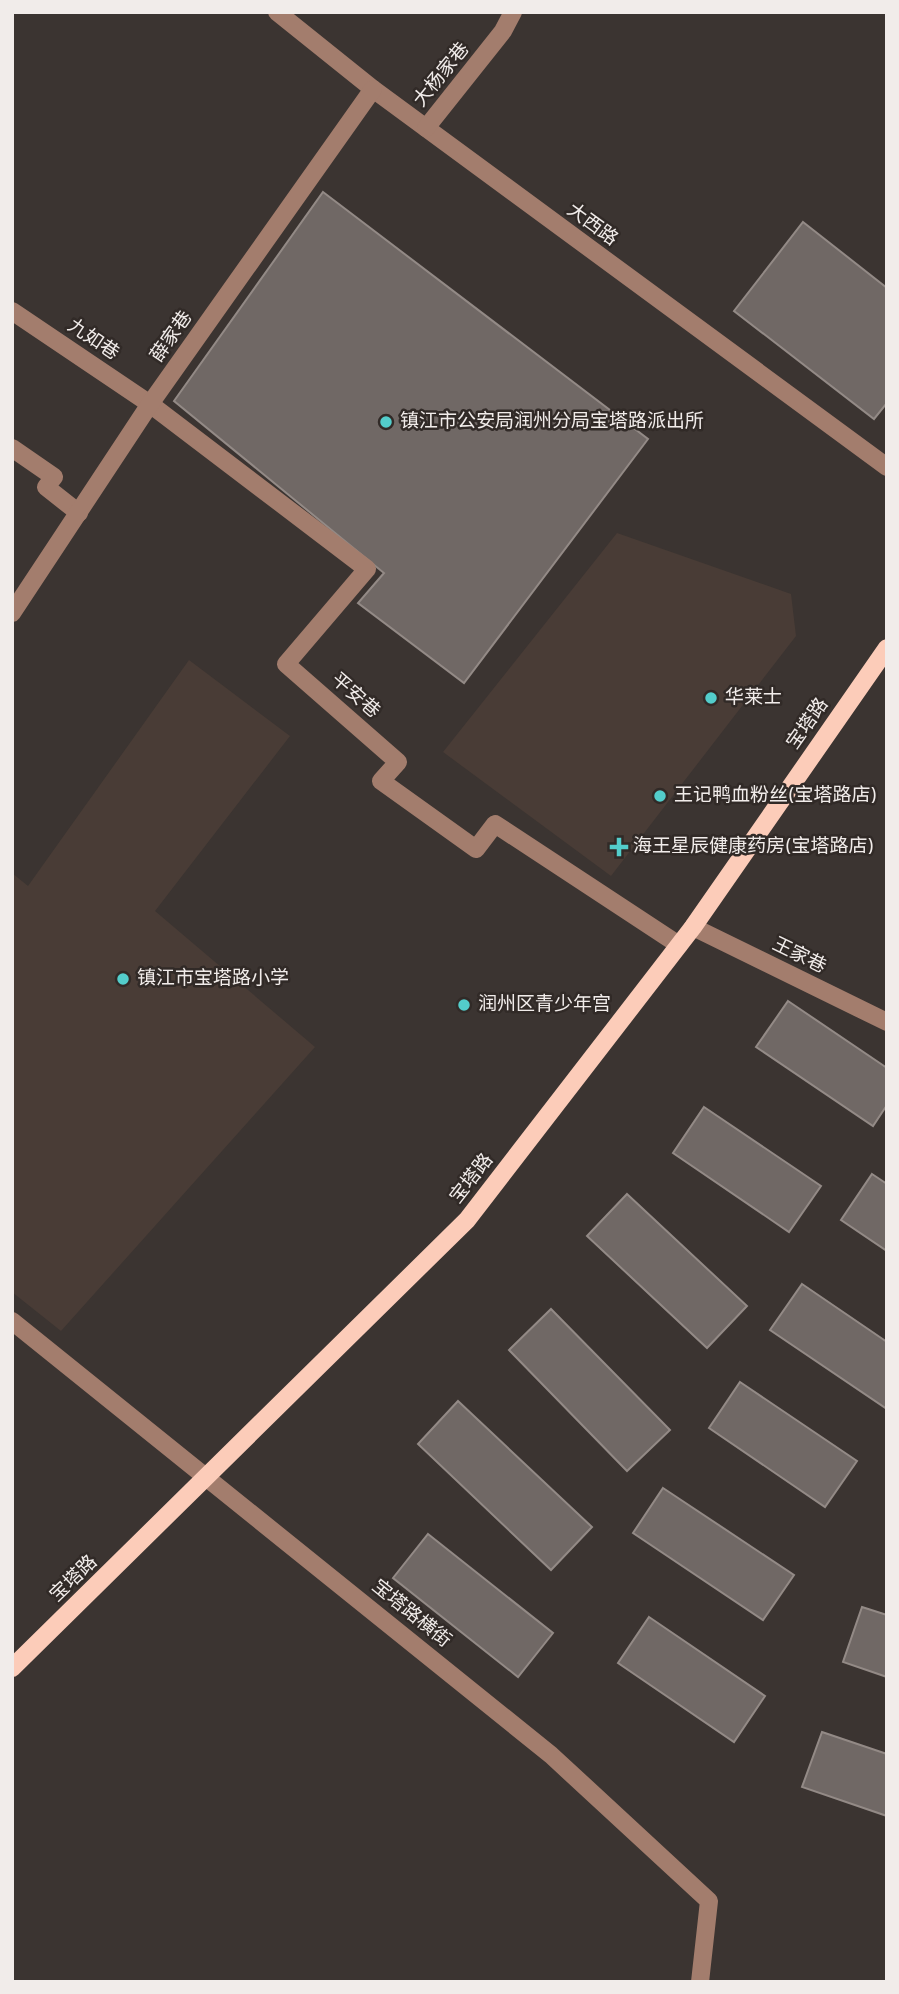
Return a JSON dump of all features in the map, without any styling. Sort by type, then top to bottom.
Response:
[{"type":"main road","name":"宝塔路","points":[[12,1668],[209,1477],[467,1220],[693,927],[887,648]]},
{"type":"street","name":"大西路","points":[[277,12],[373,89],[887,467]]},
{"type":"street","name":"大杨家巷","points":[[426,128],[503,31],[513,12]]},
{"type":"street","name":"薛家巷","points":[[12,613],[150,404],[373,89]]},
{"type":"street","name":"九如巷","points":[[12,311],[150,404]]},
{"type":"street","name":"平安巷","points":[[150,404],[367,569],[286,664],[398,762],[381,781],[476,849],[495,824],[679,945]]},
{"type":"street","points":[[12,448],[54,477],[46,488],[79,513]]},
{"type":"street","name":"王家巷","points":[[693,927],[887,1022]]},
{"type":"street","name":"宝塔路横街","points":[[12,1321],[551,1755],[709,1901],[700,1982]]},
{"type":"shaded area","points":[[617,533],[791,594],[796,636],[611,876],[443,752]]},
{"type":"shaded area","name":"镇江市宝塔路小学","points":[[189,660],[290,736],[155,911],[315,1047],[61,1331],[12,1292],[12,873],[28,886]]},
{"type":"building","points":[[323,192],[648,439],[464,683],[358,603],[384,573],[174,401]]},
{"type":"building","points":[[803,222],[887,288],[887,403],[874,419],[734,311]]},
{"type":"building","points":[[788,1001],[887,1068],[887,1105],[873,1126],[756,1047]]},
{"type":"building","points":[[704,1107],[821,1186],[789,1232],[673,1153]]},
{"type":"building","points":[[872,1174],[887,1184],[887,1251],[841,1220]]},
{"type":"building","points":[[627,1194],[747,1306],[707,1348],[587,1236]]},
{"type":"building","points":[[802,1284],[887,1342],[887,1409],[770,1330]]},
{"type":"building","points":[[551,1309],[670,1430],[627,1471],[509,1350]]},
{"type":"building","points":[[740,1382],[857,1461],[825,1507],[709,1428]]},
{"type":"building","points":[[458,1401],[592,1527],[551,1570],[418,1444]]},
{"type":"building","points":[[663,1488],[794,1575],[763,1620],[633,1533]]},
{"type":"building","points":[[428,1534],[553,1633],[518,1677],[393,1578]]},
{"type":"building","points":[[862,1607],[887,1615],[887,1677],[843,1662]]},
{"type":"building","points":[[649,1617],[765,1696],[734,1742],[618,1663]]},
{"type":"building","points":[[822,1732],[887,1754],[887,1816],[802,1787]]},
{"type":"place","name":"镇江市公安局润州分局宝塔路派出所","points":[[386,422]]},
{"type":"place","name":"华莱士","points":[[711,698]]},
{"type":"place","name":"王记鸭血粉丝(宝塔路店)","points":[[660,796]]},
{"type":"place","name":"海王星辰健康药房(宝塔路店)","points":[[619,847]]},
{"type":"place","name":"镇江市宝塔路小学","points":[[123,979]]},
{"type":"place","name":"润州区青少年宫","points":[[464,1005]]}]
